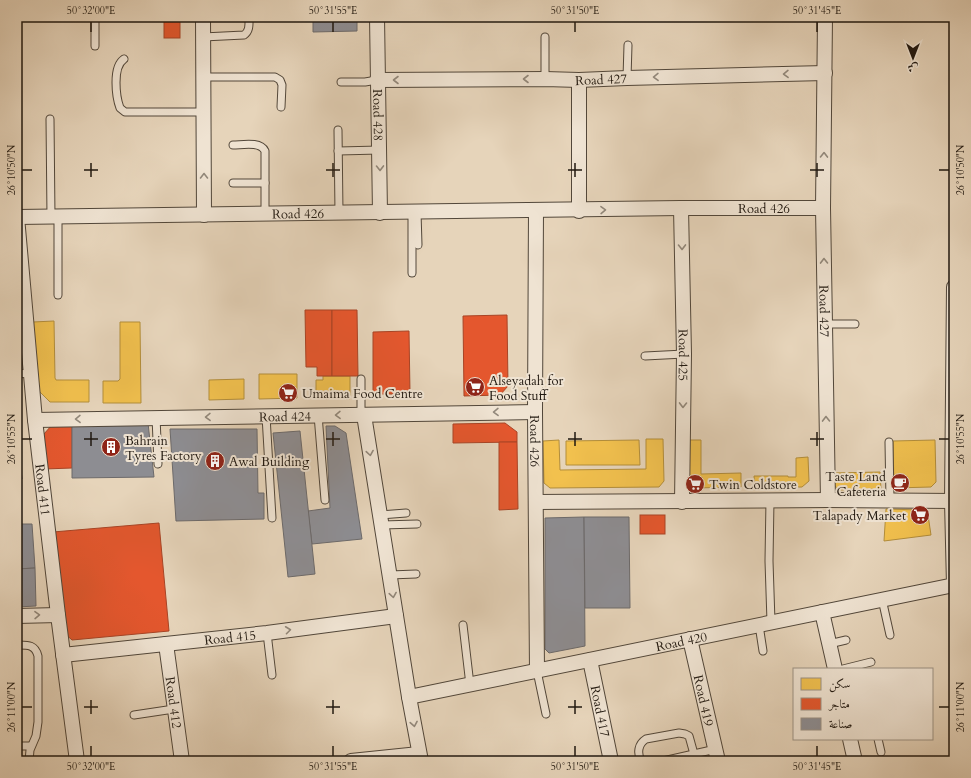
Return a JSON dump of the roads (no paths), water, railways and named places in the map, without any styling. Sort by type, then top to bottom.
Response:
[{"type":"street","points":[[203,17],[204,215]]},
{"type":"street","name":"Road 428","points":[[377,17],[380,213]]},
{"type":"street","name":"Road 427","points":[[825,17],[823,208],[828,500]]},
{"type":"street","name":"Road 427","points":[[377,80],[579,80],[825,73]]},
{"type":"street","points":[[579,80],[579,210]]},
{"type":"street","name":"Road 426","points":[[17,217],[681,208],[823,208]]},
{"type":"street","name":"Road 425","points":[[681,208],[684,354],[682,502]]},
{"type":"street","name":"Road 426","points":[[536,210],[535,412],[537,671]]},
{"type":"street","name":"Road 411","points":[[17,217],[35,420],[77,761]]},
{"type":"street","points":[[954,287],[954,585]]},
{"type":"street","name":"Road 424","points":[[35,420],[535,412]]},
{"type":"street","points":[[351,761],[420,758],[381,520],[362,415]]},
{"type":"street","points":[[536,502],[682,502],[770,500],[953,501]]},
{"type":"street","name":"Road 420","points":[[409,698],[954,585]]},
{"type":"street","points":[[822,612],[835,668]]},
{"type":"street","points":[[17,616],[58,615]]},
{"type":"street","name":"Road 415","points":[[63,655],[267,633],[396,616]]},
{"type":"street","name":"Road 419","points":[[690,639],[717,755]]},
{"type":"street","name":"Road 412","points":[[166,644],[182,761]]},
{"type":"street","name":"Road 417","points":[[590,660],[611,761]]},
{"type":"street","points":[[850,740],[855,761]]},
{"type":"lane","points":[[95,17],[95,46]]},
{"type":"lane","points":[[203,37],[244,35],[247,33],[249,28],[249,17]]},
{"type":"lane","points":[[545,79],[546,37]]},
{"type":"lane","points":[[627,78],[628,45]]},
{"type":"lane","points":[[124,59],[119,63],[117,70],[117,96],[120,108],[125,112],[203,112]]},
{"type":"lane","points":[[204,77],[275,77],[280,80],[282,85],[281,107]]},
{"type":"lane","points":[[340,82],[365,82],[377,80]]},
{"type":"lane","points":[[50,119],[58,295]]},
{"type":"lane","points":[[338,130],[339,213]]},
{"type":"lane","points":[[232,145],[257,145],[264,148],[266,155],[265,214]]},
{"type":"lane","points":[[338,151],[380,150]]},
{"type":"lane","points":[[232,183],[265,183]]},
{"type":"lane","points":[[414,212],[418,246]]},
{"type":"lane","points":[[412,273],[414,212]]},
{"type":"lane","points":[[825,324],[855,324]]},
{"type":"lane","points":[[645,356],[684,354]]},
{"type":"lane","points":[[17,374],[31,373]]},
{"type":"lane","points":[[361,378],[362,415]]},
{"type":"lane","points":[[318,415],[325,500]]},
{"type":"lane","points":[[266,416],[272,518]]},
{"type":"lane","points":[[156,417],[158,464]]},
{"type":"lane","points":[[890,442],[890,501]]},
{"type":"lane","points":[[763,652],[769,561],[770,500]]},
{"type":"lane","points":[[381,520],[406,513]]},
{"type":"lane","points":[[381,520],[417,524]]},
{"type":"lane","points":[[390,575],[416,574]]},
{"type":"lane","points":[[882,599],[890,635]]},
{"type":"lane","points":[[463,625],[470,685]]},
{"type":"lane","points":[[267,633],[272,675]]},
{"type":"lane","points":[[830,644],[846,640]]},
{"type":"lane","points":[[17,645],[30,645],[36,650],[38,656],[38,722],[36,736],[31,746],[29,761]]},
{"type":"lane","points":[[847,668],[871,662]]},
{"type":"lane","points":[[537,671],[546,714]]},
{"type":"lane","points":[[134,714],[174,710]]},
{"type":"lane","points":[[641,761],[639,746],[641,742],[646,739],[679,733],[689,736],[694,754]]},
{"type":"lane","points":[[878,740],[881,752]]},
{"type":"lane","points":[[17,746],[31,746]]},
{"type":"lane","points":[[663,761],[694,754],[717,755]]},
{"type":"place","name":"Alseyadah for Food Stuff","points":[[475,387]]},
{"type":"place","name":"Umaima Food Centre","points":[[288,393]]},
{"type":"place","name":"Bahrain Tyres Factory","points":[[111,447]]},
{"type":"place","name":"Awal Building","points":[[215,461]]},
{"type":"place","name":"Taste Land Cafeteria","points":[[900,483]]},
{"type":"place","name":"Twin Coldstore","points":[[695,484]]},
{"type":"place","name":"Talapady Market","points":[[920,515]]}]
